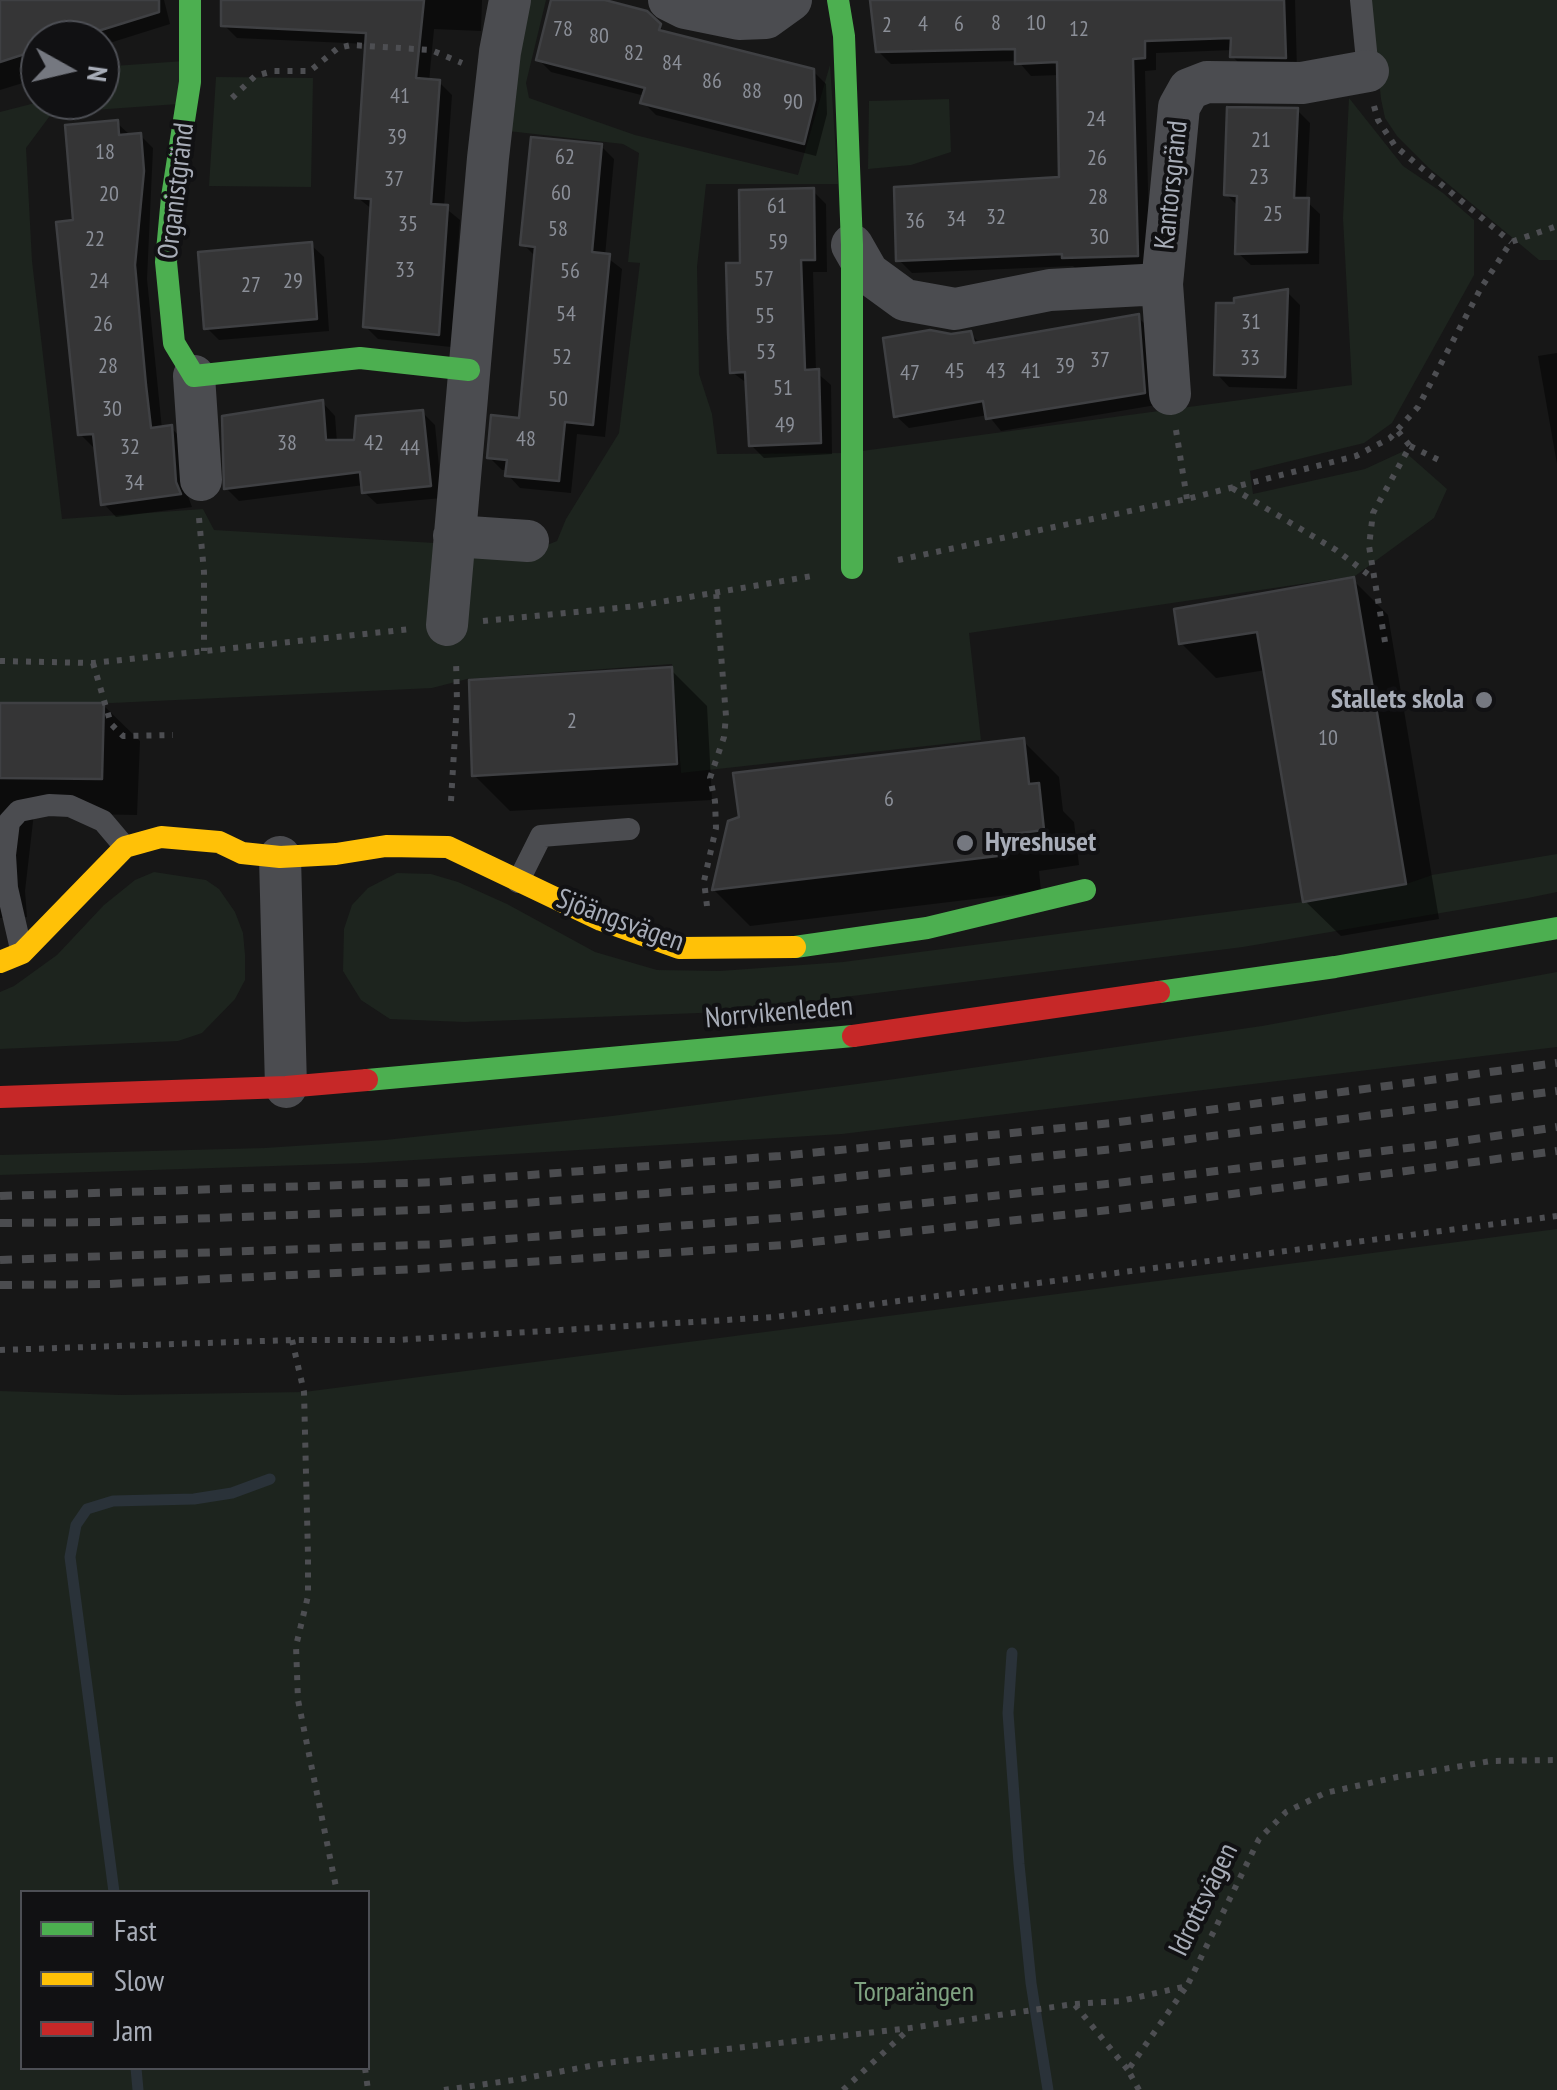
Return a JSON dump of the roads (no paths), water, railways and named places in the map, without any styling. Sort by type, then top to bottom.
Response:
[{"type":"street","name":"Organistgränd","points":[[190,0],[190,82],[166,262],[174,343],[194,376],[201,480]]},
{"type":"street","points":[[447,625],[498,67],[510,0]]},
{"type":"street","points":[[668,0],[685,8],[738,19],[766,18],[791,0]]},
{"type":"street","points":[[838,0],[844,36],[852,245],[852,568]]},
{"type":"street","name":"Kantorsgränd","points":[[1170,394],[1162,284],[1179,107],[1190,89],[1208,82],[1302,83],[1368,71]]},
{"type":"street","name":"Kantorsgränd","points":[[852,245],[868,273],[905,300],[955,309],[1050,290],[1162,284]]},
{"type":"street","points":[[194,376],[360,358],[469,370]]},
{"type":"street","points":[[454,536],[528,542]]},
{"type":"street","name":"Sjöängsvägen","points":[[125,848],[161,837],[219,842],[242,853],[280,857],[386,846],[448,847],[600,920],[679,948],[788,948],[927,928],[1085,890]]},
{"type":"street","points":[[0,962],[22,953],[125,848]]},
{"type":"street","points":[[280,857],[286,1087]]},
{"type":"street","name":"Norrvikenleden","points":[[0,1097],[286,1087],[843,1038],[1336,967],[1557,928]]},
{"type":"lane","points":[[1361,0],[1368,71]]},
{"type":"lane","points":[[22,953],[7,888],[6,855],[9,822],[18,811],[49,805],[70,806],[103,821],[125,848]]},
{"type":"lane","points":[[518,882],[540,836],[629,828]]},
{"type":"waterway","points":[[114,1890],[70,1557],[76,1525],[87,1509],[113,1501],[194,1499],[232,1493],[270,1479]]},
{"type":"waterway","points":[[1012,1653],[1008,1713],[1019,1864],[1031,1983],[1048,2090]]},
{"type":"waterway","points":[[136,2070],[138,2090]]},
{"type":"railway","points":[[0,1196],[438,1182],[780,1156],[1112,1123],[1557,1063]]},
{"type":"railway","points":[[0,1223],[442,1209],[781,1184],[1113,1149],[1557,1091]]},
{"type":"railway","points":[[0,1260],[441,1244],[780,1218],[1117,1183],[1557,1127]]},
{"type":"railway","points":[[0,1285],[108,1284],[437,1268],[785,1245],[1119,1209],[1557,1151]]},
{"type":"place","name":"Stallets skola","points":[[1484,700]]},
{"type":"place","name":"Hyreshuset","points":[[965,843]]},
{"type":"park label","name":"Torparängen","points":[[914,1993]]}]
